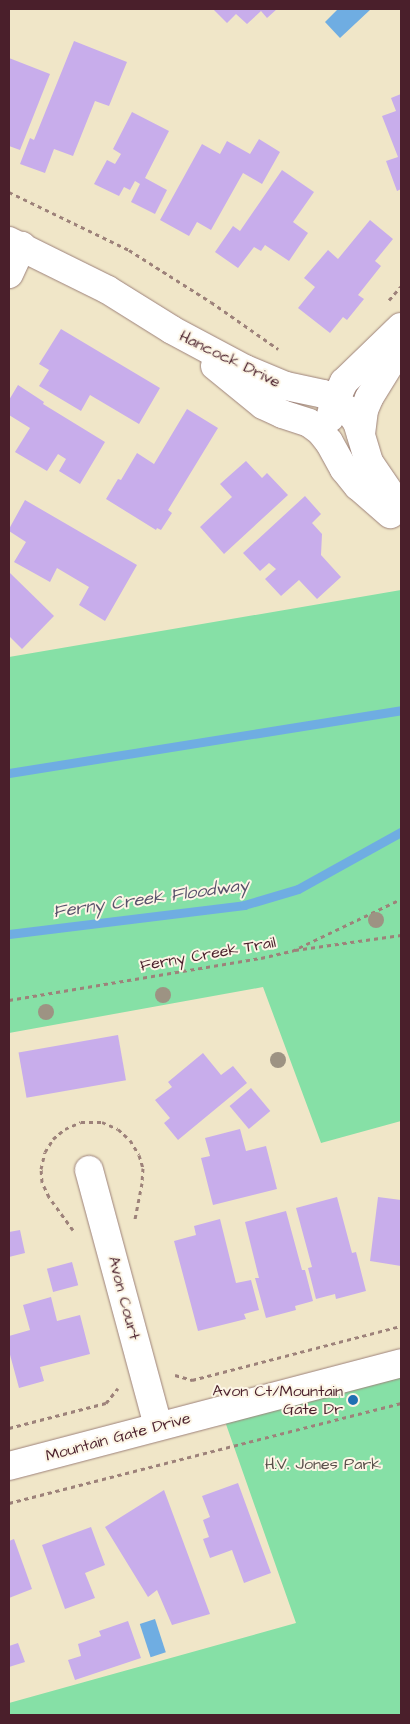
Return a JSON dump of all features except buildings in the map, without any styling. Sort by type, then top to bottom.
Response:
[{"type":"street","points":[[9,274],[15,243]]},
{"type":"street","name":"Hancock Drive","points":[[15,243],[108,290],[172,330],[266,379],[339,408]]},
{"type":"street","points":[[401,327],[339,408],[330,432],[335,454],[358,486],[401,523]]},
{"type":"street","points":[[339,408],[401,346]]},
{"type":"street","points":[[339,408],[368,462],[401,509]]},
{"type":"street","name":"Avon Court","points":[[89,1170],[158,1426]]},
{"type":"street","name":"Mountain Gate Drive","points":[[9,1466],[401,1363]]},
{"type":"path","points":[[9,192],[129,250],[211,302],[283,352]]},
{"type":"path","name":"Ferny Creek Trail","points":[[9,1000],[292,951],[401,899]]},
{"type":"path","points":[[292,951],[401,935]]},
{"type":"path","points":[[169,1377],[175,1375],[192,1380],[401,1326]]},
{"type":"path","points":[[9,1428],[106,1403],[118,1388],[124,1386]]},
{"type":"path","points":[[9,1503],[401,1402]]},
{"type":"green space","points":[[401,590],[401,1121],[321,1143],[263,987],[9,1033],[9,657]]},
{"type":"green space","name":"H.V. Jones Park","points":[[401,1363],[401,1715],[9,1715],[9,1703],[296,1623],[221,1410]]},
{"type":"water","points":[[338,9],[371,9],[340,38],[325,22]]},
{"type":"water","points":[[155,1619],[166,1652],[151,1657],[140,1624]]},
{"type":"waterway","name":"Ferny Creek Floodway","points":[[9,773],[401,710]]},
{"type":"waterway","name":"Ferny Creek Floodway","points":[[9,934],[244,905],[298,889],[401,832]]},
{"type":"place","name":"Avon Ct/Mountain Gate Dr","points":[[353,1400]]}]
